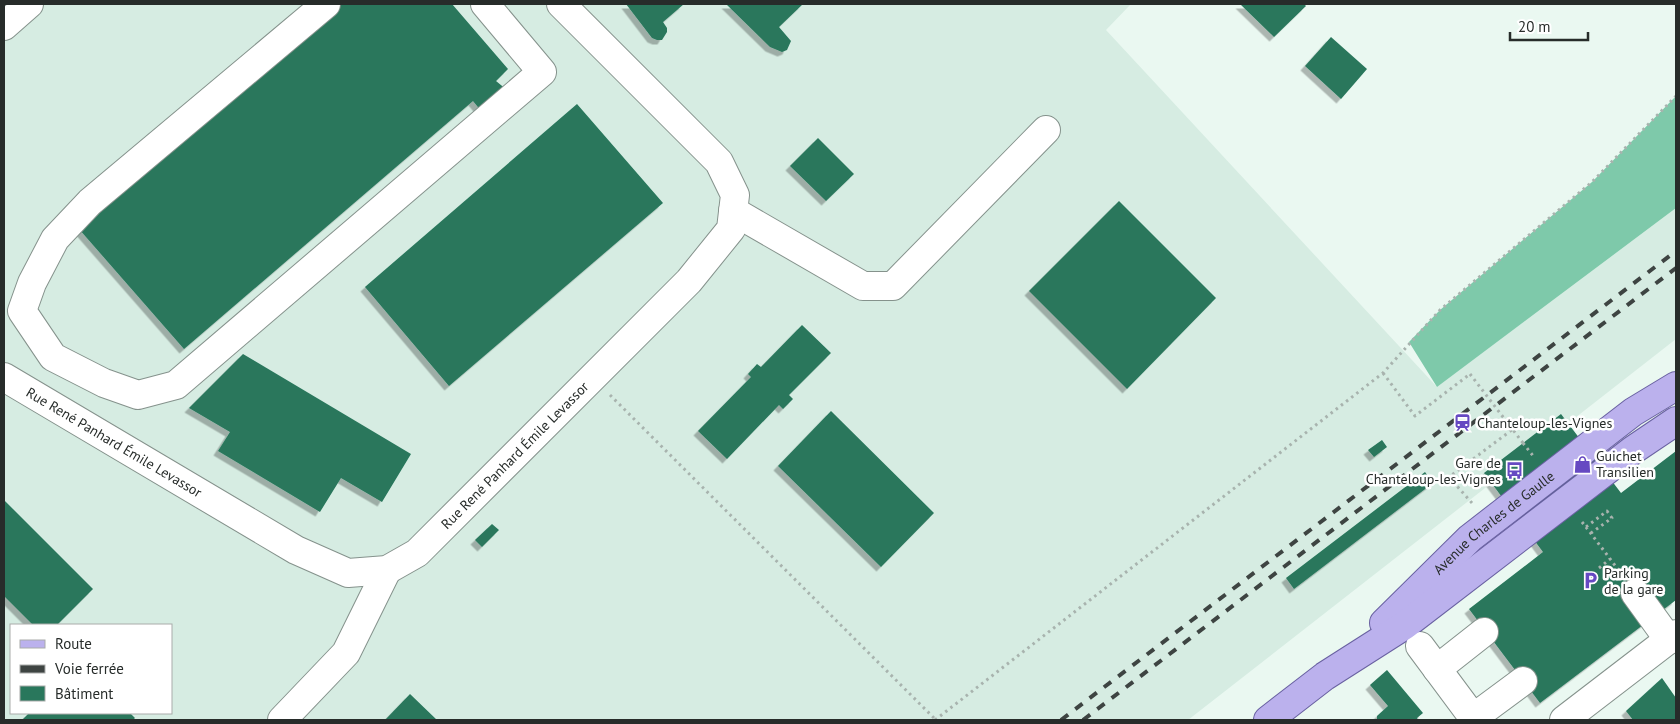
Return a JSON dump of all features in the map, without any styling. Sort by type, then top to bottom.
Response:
[{"type":"main road","name":"Avenue Charles de Gaulle","points":[[1268,720],[1358,648],[1470,538],[1633,412],[1676,386]]},
{"type":"main road","name":"Avenue Charles de Gaulle","points":[[1325,676],[1404,624],[1633,450],[1676,421]]},
{"type":"street","points":[[4,26],[29,4]]},
{"type":"street","points":[[326,4],[90,202],[55,240],[32,283],[22,311],[53,357],[104,383],[138,394],[176,385],[542,72],[484,4]]},
{"type":"street","name":"Rue René Panhard Émile Levassor","points":[[4,376],[296,550],[348,573],[387,570],[417,552],[689,281],[731,229],[735,195],[719,162],[561,4]]},
{"type":"street","points":[[733,211],[863,286],[892,286],[1046,130]]},
{"type":"street","points":[[38,397],[52,370],[53,357]]},
{"type":"street","points":[[282,720],[346,653],[387,570]]},
{"type":"street","points":[[1564,720],[1673,637],[1635,593]]},
{"type":"street","points":[[1437,669],[1484,632]]},
{"type":"street","points":[[1420,646],[1474,719],[1524,681]]},
{"type":"path","points":[[593,376],[694,481],[935,720],[1384,373],[1440,310],[1592,182],[1676,96]]},
{"type":"path","points":[[1384,373],[1415,416],[1470,374],[1523,443]]},
{"type":"path","points":[[1475,506],[1449,478],[1513,430]]},
{"type":"path","points":[[1586,527],[1607,511],[1612,518],[1591,533]]},
{"type":"path","points":[[1582,522],[1635,593]]},
{"type":"path","points":[[1599,568],[1610,560]]},
{"type":"shaded area","points":[[4,4],[1131,4],[1106,30],[1437,387],[1676,208],[1676,339],[1188,720],[4,720]]},
{"type":"green space","points":[[1676,96],[1676,208],[1437,387],[1409,342],[1440,310],[1592,182]]},
{"type":"building","points":[[338,4],[452,4],[508,69],[496,81],[507,90],[482,112],[473,101],[184,349],[79,229]]},
{"type":"building","points":[[626,4],[684,4],[663,22],[667,32],[662,40],[657,40],[652,38]]},
{"type":"building","points":[[726,4],[803,4],[779,27],[791,41],[787,50],[782,52],[770,47]]},
{"type":"building","points":[[1240,4],[1304,4],[1306,6],[1274,37]]},
{"type":"building","points":[[1331,37],[1367,69],[1341,99],[1305,66]]},
{"type":"building","points":[[577,104],[663,203],[449,386],[365,287]]},
{"type":"building","points":[[818,138],[854,174],[826,201],[790,166]]},
{"type":"building","points":[[1119,201],[1216,298],[1127,389],[1029,291]]},
{"type":"building","points":[[802,325],[831,353],[789,395],[793,399],[783,409],[779,405],[727,459],[698,431],[751,377],[748,374],[757,364],[761,367]]},
{"type":"building","points":[[243,354],[411,454],[382,502],[341,478],[320,512],[218,451],[230,432],[189,408]]},
{"type":"building","points":[[831,411],[934,513],[881,567],[778,466]]},
{"type":"building","name":"Parking de la gare","points":[[1561,414],[1621,493],[1676,451],[1676,600],[1540,703],[1469,609],[1543,552],[1484,473]]},
{"type":"building","points":[[1382,440],[1387,447],[1374,457],[1368,450]]},
{"type":"building","points":[[1425,472],[1433,483],[1294,589],[1286,578]]},
{"type":"building","points":[[4,500],[93,589],[58,624],[32,624],[4,596]]},
{"type":"building","points":[[492,524],[499,530],[482,547],[475,540]]},
{"type":"building","points":[[1387,670],[1423,713],[1417,718],[1418,720],[1377,720],[1377,716],[1388,706],[1370,685]]},
{"type":"building","points":[[1662,678],[1676,698],[1676,720],[1633,720],[1626,711]]},
{"type":"building","points":[[410,694],[437,720],[385,720]]},
{"type":"building","points":[[28,714],[131,714],[135,718],[133,720],[22,720]]},
{"type":"railway","points":[[1061,720],[1676,251]]},
{"type":"railway","points":[[1083,720],[1676,268]]},
{"type":"place","name":"Chanteloup-les-Vignes","points":[[1463,423]]},
{"type":"place","name":"Guichet Transilien","points":[[1582,464]]},
{"type":"place","name":"Gare de Chanteloup-les-Vignes","points":[[1515,471]]},
{"type":"place","name":"Parking de la gare","points":[[1590,581]]}]
